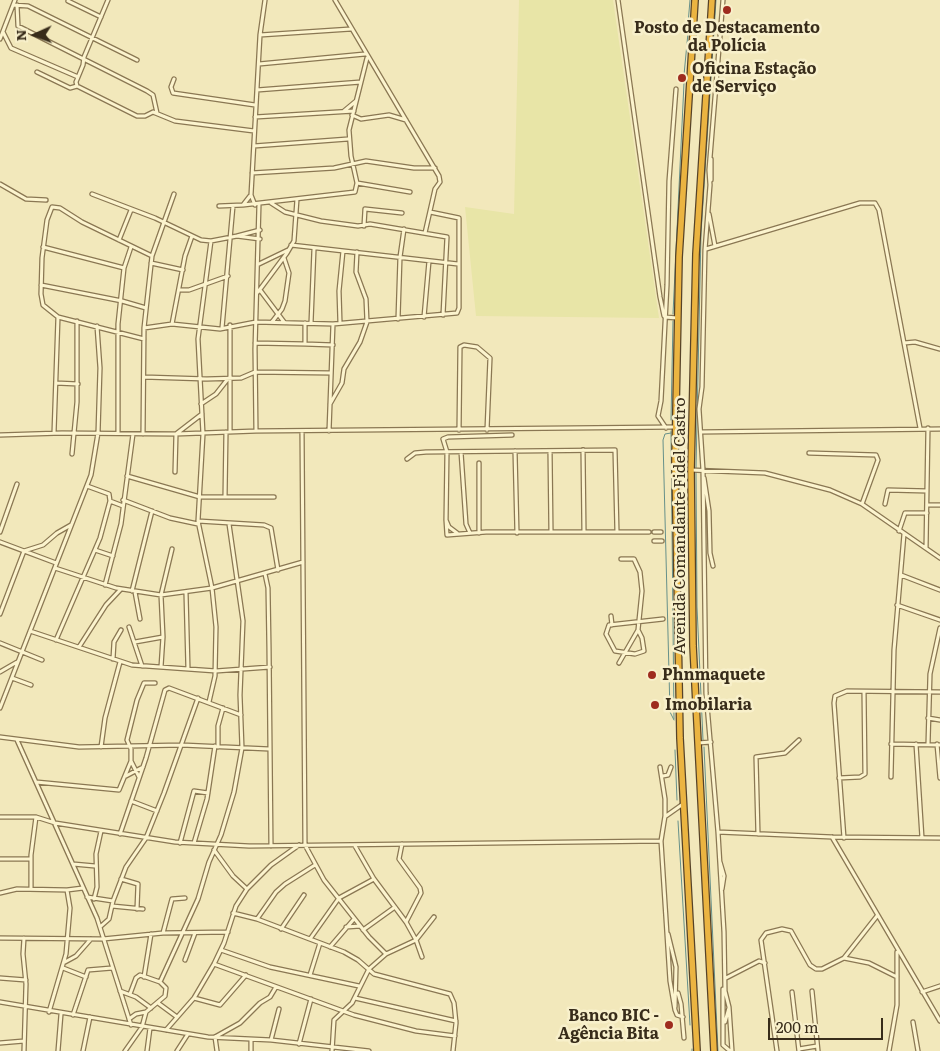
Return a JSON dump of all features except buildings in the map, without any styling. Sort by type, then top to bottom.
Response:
[{"type":"highway","name":"Avenida Comandante Fidel Castro","points":[[695,0],[684,161],[677,318],[675,559],[683,804],[697,1051]]},
{"type":"highway","name":"Avenida Comandante Fidel Castro","points":[[712,0],[696,244],[691,470],[693,646],[714,1051]]},
{"type":"street","points":[[15,0],[18,26],[84,57],[151,93],[157,113]]},
{"type":"street","points":[[77,86],[84,57],[108,0]]},
{"type":"street","points":[[256,431],[255,343],[259,291],[260,223],[257,205],[251,195],[260,35],[265,0]]},
{"type":"street","points":[[335,0],[366,56],[435,168],[440,180],[435,188],[425,233]]},
{"type":"street","points":[[618,0],[661,304],[665,317]]},
{"type":"street","points":[[713,566],[706,523],[700,409],[705,250],[723,0]]},
{"type":"street","points":[[68,1],[100,17]]},
{"type":"street","points":[[0,39],[15,5]]},
{"type":"street","points":[[15,5],[28,6],[92,36],[137,60]]},
{"type":"street","points":[[260,35],[351,28]]},
{"type":"street","points":[[2,32],[8,46],[78,77]]},
{"type":"street","points":[[259,64],[366,56]]},
{"type":"street","points":[[219,206],[257,205],[352,194],[356,191],[357,183],[348,138],[366,56]]},
{"type":"street","points":[[37,72],[70,88],[77,86],[137,116],[157,113],[174,120],[254,131]]},
{"type":"street","points":[[174,79],[171,87],[173,93],[256,105]]},
{"type":"street","points":[[257,90],[361,82]]},
{"type":"street","points":[[666,428],[658,416],[661,401],[669,181],[676,89]]},
{"type":"street","points":[[343,112],[356,100]]},
{"type":"street","points":[[255,118],[343,112],[353,113],[361,119],[389,115],[406,120]]},
{"type":"street","points":[[254,146],[348,138]]},
{"type":"street","points":[[252,173],[352,165],[366,161],[414,168],[435,168]]},
{"type":"street","points":[[357,183],[410,192]]},
{"type":"street","points":[[0,184],[26,199],[46,200]]},
{"type":"street","points":[[92,194],[192,236],[211,241],[237,236],[253,230],[260,230]]},
{"type":"street","points":[[143,434],[144,328],[151,263],[162,223],[174,194]]},
{"type":"street","points":[[243,205],[251,195]]},
{"type":"street","points":[[259,291],[292,245],[298,216],[297,199]]},
{"type":"street","points":[[708,201],[711,231],[715,246]]},
{"type":"street","points":[[705,250],[860,203],[873,202],[879,210],[920,428]]},
{"type":"street","points":[[271,203],[281,210],[298,216],[364,226],[404,229],[447,238],[443,315]]},
{"type":"street","points":[[144,339],[58,317],[43,305],[41,285],[48,215],[54,206],[131,247],[152,256]]},
{"type":"street","points":[[222,328],[233,206]]},
{"type":"street","points":[[364,226],[365,208],[402,213]]},
{"type":"street","points":[[119,240],[131,210]]},
{"type":"street","points":[[144,328],[172,324],[222,328],[230,325],[256,322],[333,324],[455,314],[459,310],[459,218],[430,212]]},
{"type":"street","points":[[253,230],[260,223]]},
{"type":"street","points":[[398,320],[400,257],[404,229]]},
{"type":"street","points":[[172,324],[192,236]]},
{"type":"street","points":[[237,236],[260,239]]},
{"type":"street","points":[[209,702],[216,671],[212,588],[198,523],[203,434],[198,327],[206,285],[211,241]]},
{"type":"street","points":[[292,245],[458,264]]},
{"type":"street","points":[[44,247],[124,268]]},
{"type":"street","points":[[118,433],[118,331],[124,268],[131,247]]},
{"type":"street","points":[[311,323],[314,249]]},
{"type":"street","points":[[259,264],[289,250]]},
{"type":"street","points":[[340,323],[339,291],[343,250]]},
{"type":"street","points":[[330,404],[342,383],[344,369],[360,342],[367,322],[366,299],[356,272],[357,252]]},
{"type":"street","points":[[272,322],[284,305],[289,273],[284,258]]},
{"type":"street","points":[[424,317],[429,261]]},
{"type":"street","points":[[151,263],[183,270]]},
{"type":"street","points":[[179,290],[189,290],[228,276]]},
{"type":"street","points":[[41,285],[122,301],[146,308]]},
{"type":"street","points":[[259,291],[284,322]]},
{"type":"street","points":[[54,433],[58,317]]},
{"type":"street","points":[[665,317],[677,318]]},
{"type":"street","points":[[72,454],[78,384],[77,321]]},
{"type":"street","points":[[305,323],[305,344]]},
{"type":"street","points":[[329,431],[333,324]]},
{"type":"street","points":[[225,497],[230,325]]},
{"type":"street","points":[[0,706],[87,486],[98,433],[100,368],[98,326]]},
{"type":"street","points":[[904,343],[914,342],[940,348]]},
{"type":"street","points":[[255,343],[333,345]]},
{"type":"street","points":[[459,430],[460,347],[464,345],[477,347],[490,358],[486,430]]},
{"type":"street","points":[[144,377],[199,379],[241,378],[255,372],[331,373]]},
{"type":"street","points":[[201,404],[216,394],[228,378]]},
{"type":"street","points":[[56,383],[78,384]]},
{"type":"street","points":[[176,434],[202,414]]},
{"type":"street","points":[[0,435],[675,427]]},
{"type":"street","points":[[926,549],[928,428]]},
{"type":"street","points":[[701,432],[940,428]]},
{"type":"street","points":[[302,431],[305,845],[354,919],[386,954]]},
{"type":"street","points":[[105,585],[123,506],[133,434]]},
{"type":"street","points":[[175,472],[176,434]]},
{"type":"street","points":[[512,435],[448,437],[443,442],[446,452],[447,536],[479,533],[649,532]]},
{"type":"street","points":[[583,450],[584,532]]},
{"type":"street","points":[[407,459],[420,453],[614,450],[617,532]]},
{"type":"street","points":[[515,451],[516,533]]},
{"type":"street","points":[[550,451],[551,532]]},
{"type":"street","points":[[461,452],[466,524],[470,534]]},
{"type":"street","points":[[808,453],[872,454],[877,457],[862,504]]},
{"type":"street","points":[[479,463],[479,533]]},
{"type":"street","points":[[691,470],[743,471],[790,478],[830,490],[862,504],[940,558]]},
{"type":"street","points":[[703,470],[710,512],[706,523],[703,554],[706,694],[720,861],[724,992],[730,1007],[731,1051]]},
{"type":"street","points":[[127,476],[200,497],[274,497]]},
{"type":"street","points":[[0,532],[17,484]]},
{"type":"street","points":[[56,640],[95,550],[110,501],[110,495],[87,486]]},
{"type":"street","points":[[885,504],[888,490],[927,491]]},
{"type":"street","points":[[123,500],[152,511],[198,523],[264,525],[271,528],[278,570]]},
{"type":"street","points":[[110,501],[123,506]]},
{"type":"street","points":[[927,505],[940,505]]},
{"type":"street","points":[[140,619],[134,592],[152,511]]},
{"type":"street","points":[[899,531],[905,513],[927,513]]},
{"type":"street","points":[[446,520],[454,532],[462,534]]},
{"type":"street","points":[[160,982],[198,899],[228,812],[242,748],[241,715],[244,635],[229,524]]},
{"type":"street","points":[[24,551],[43,545],[57,533],[72,525]]},
{"type":"street","points":[[654,532],[661,532]]},
{"type":"street","points":[[890,777],[897,605],[904,534]]},
{"type":"street","points":[[654,541],[662,541]]},
{"type":"street","points":[[0,542],[56,563]]},
{"type":"street","points":[[703,554],[710,544]]},
{"type":"street","points":[[161,667],[163,637],[161,595],[172,549]]},
{"type":"street","points":[[95,550],[113,556]]},
{"type":"street","points":[[0,614],[24,551]]},
{"type":"street","points":[[618,663],[638,630],[642,591],[640,572],[634,559],[621,559]]},
{"type":"street","points":[[55,568],[105,585],[134,592],[161,595],[212,588],[303,562]]},
{"type":"street","points":[[265,574],[268,588],[270,667],[271,846]]},
{"type":"street","points":[[901,576],[940,590]]},
{"type":"street","points":[[80,648],[106,604],[121,589]]},
{"type":"street","points":[[186,593],[188,669]]},
{"type":"street","points":[[897,605],[940,620]]},
{"type":"street","points":[[612,616],[612,625]]},
{"type":"street","points":[[638,630],[642,638],[644,651],[635,654],[615,651],[609,643],[606,634],[609,625],[663,619]]},
{"type":"street","points":[[129,627],[142,666]]},
{"type":"street","points":[[928,744],[928,691],[940,628]]},
{"type":"street","points":[[113,659],[114,642],[121,630]]},
{"type":"street","points":[[30,631],[120,662],[142,666],[216,671],[270,667]]},
{"type":"street","points":[[135,642],[163,637]]},
{"type":"street","points":[[0,643],[42,660]]},
{"type":"street","points":[[935,647],[940,649]]},
{"type":"street","points":[[0,672],[18,662]]},
{"type":"street","points":[[101,747],[103,727],[120,662]]},
{"type":"street","points":[[12,678],[31,685]]},
{"type":"street","points":[[139,778],[132,761],[127,737],[141,688],[146,682],[155,683]]},
{"type":"street","points":[[120,834],[150,745],[165,690],[169,688],[241,715]]},
{"type":"street","points":[[844,838],[834,698],[842,692],[894,690],[940,692]]},
{"type":"street","points":[[839,778],[860,777],[865,774],[864,692]]},
{"type":"street","points":[[100,927],[108,921],[113,901],[126,867],[146,838],[198,698]]},
{"type":"street","points":[[194,843],[208,794],[218,726],[223,708]]},
{"type":"street","points":[[928,718],[940,720]]},
{"type":"street","points":[[0,737],[78,747],[182,745],[269,749]]},
{"type":"street","points":[[17,740],[74,864],[100,927],[131,1025]]},
{"type":"street","points":[[758,834],[756,759],[759,756],[785,753],[799,740]]},
{"type":"street","points":[[698,743],[711,742]]},
{"type":"street","points":[[891,744],[938,744],[940,778]]},
{"type":"street","points":[[916,744],[922,838]]},
{"type":"street","points":[[35,782],[117,790],[132,761]]},
{"type":"street","points":[[125,776],[143,767]]},
{"type":"street","points":[[660,768],[663,776],[665,816],[661,841],[670,981],[675,1010],[677,1015],[683,1017]]},
{"type":"street","points":[[663,776],[668,775],[671,768]]},
{"type":"street","points":[[180,843],[194,791],[208,794]]},
{"type":"street","points":[[131,801],[157,811]]},
{"type":"street","points":[[665,816],[683,804]]},
{"type":"street","points":[[0,817],[36,817],[55,823],[180,843],[271,846],[661,841]]},
{"type":"street","points":[[31,889],[31,859],[36,817]]},
{"type":"street","points":[[94,899],[97,886],[96,854],[101,830]]},
{"type":"street","points":[[718,832],[844,838],[940,838]]},
{"type":"street","points":[[832,837],[940,1022]]},
{"type":"street","points":[[402,844],[399,859],[420,888],[421,893],[406,922]]},
{"type":"street","points":[[166,1030],[194,998],[214,964],[228,932],[233,913],[247,889],[271,864],[299,845]]},
{"type":"street","points":[[354,845],[374,879],[406,922],[416,940],[422,957]]},
{"type":"street","points":[[214,850],[233,876],[247,889]]},
{"type":"street","points":[[0,859],[31,859]]},
{"type":"street","points":[[74,864],[89,864],[96,867]]},
{"type":"street","points":[[257,919],[276,892],[293,877],[316,864]]},
{"type":"street","points":[[122,879],[138,884],[137,909]]},
{"type":"street","points":[[310,939],[339,898],[374,879]]},
{"type":"street","points":[[0,893],[31,889],[66,890],[83,888]]},
{"type":"street","points":[[50,1012],[65,962],[68,940],[70,908],[66,890]]},
{"type":"street","points":[[282,929],[304,895]]},
{"type":"street","points":[[87,897],[113,901]]},
{"type":"street","points":[[163,933],[172,899],[185,898]]},
{"type":"street","points":[[112,906],[143,909]]},
{"type":"street","points":[[363,930],[395,907]]},
{"type":"street","points":[[233,913],[257,919],[330,947],[358,960],[374,974],[450,994],[454,1003],[456,1021],[453,1051]]},
{"type":"street","points":[[777,1051],[761,938],[770,931],[782,929],[794,933],[814,968],[822,969],[844,958],[877,916]]},
{"type":"street","points":[[332,1049],[334,1020],[355,998],[359,986],[369,969],[386,954],[416,940],[434,917]]},
{"type":"street","points":[[330,947],[354,919]]},
{"type":"street","points":[[346,927],[360,926]]},
{"type":"street","points":[[667,930],[676,967],[675,1010]]},
{"type":"street","points":[[0,938],[68,940],[103,939],[163,933],[228,932]]},
{"type":"street","points":[[185,960],[195,933]]},
{"type":"street","points":[[144,977],[151,934]]},
{"type":"street","points":[[24,938],[23,954],[26,980],[24,1051]]},
{"type":"street","points":[[65,962],[76,956],[91,939]]},
{"type":"street","points":[[310,975],[320,943]]},
{"type":"street","points":[[220,950],[270,967],[359,986]]},
{"type":"street","points":[[889,1051],[896,1009],[898,952]]},
{"type":"street","points":[[844,958],[870,963],[897,977]]},
{"type":"street","points":[[725,978],[759,961],[765,963]]},
{"type":"street","points":[[214,964],[343,1011],[409,1030],[455,1036]]},
{"type":"street","points":[[63,968],[86,976]]},
{"type":"street","points":[[73,1015],[90,969],[112,968]]},
{"type":"street","points":[[194,998],[220,1005],[225,1002],[246,975]]},
{"type":"street","points":[[129,1019],[136,1014],[146,1012],[158,1003],[166,992],[166,988],[160,982],[140,976],[136,978],[130,994]]},
{"type":"street","points":[[0,978],[26,980]]},
{"type":"street","points":[[723,1051],[722,994],[725,978]]},
{"type":"street","points":[[922,992],[940,986]]},
{"type":"street","points":[[215,1037],[240,1023],[260,1003],[270,997],[276,987]]},
{"type":"street","points":[[676,990],[683,1017],[684,1038]]},
{"type":"street","points":[[120,991],[130,994],[151,1008]]},
{"type":"street","points":[[792,992],[799,1050],[817,1049],[812,991]]},
{"type":"street","points":[[355,998],[456,1021]]},
{"type":"street","points":[[299,1044],[311,999]]},
{"type":"street","points":[[0,1002],[60,1014],[90,1017],[188,1034],[271,1040],[332,1049],[369,1051]]},
{"type":"street","points":[[158,1003],[177,1017]]},
{"type":"street","points":[[724,1024],[730,1007]]},
{"type":"street","points":[[271,1040],[279,1009]]},
{"type":"street","points":[[125,1051],[142,1027],[146,1012]]},
{"type":"street","points":[[58,1051],[60,1014]]},
{"type":"street","points":[[83,1051],[90,1017]]},
{"type":"street","points":[[913,1022],[918,1051]]},
{"type":"street","points":[[147,1051],[150,1028]]},
{"type":"street","points":[[177,1051],[188,1034]]},
{"type":"street","points":[[215,1037],[216,1051]]},
{"type":"street","points":[[251,1040],[251,1051]]},
{"type":"street","points":[[0,1043],[24,1041]]},
{"type":"street","points":[[723,1045],[731,1051]]},
{"type":"shaded area","points":[[519,0],[613,0],[659,318],[476,316],[465,207],[514,214]]},
{"type":"waterway","points":[[688,24],[690,0]]},
{"type":"waterway","points":[[696,468],[701,233],[716,0]]},
{"type":"waterway","points":[[684,75],[688,33]]},
{"type":"waterway","points":[[673,314],[684,83]]},
{"type":"waterway","points":[[671,420],[673,321]]},
{"type":"waterway","points":[[671,431],[674,719]]},
{"type":"waterway","points":[[671,433],[665,434],[663,440],[670,712],[674,720]]},
{"type":"waterway","points":[[696,473],[697,607],[703,740]]},
{"type":"waterway","points":[[704,747],[718,1051]]},
{"type":"waterway","points":[[675,750],[677,800]]},
{"type":"waterway","points":[[678,821],[690,1025]]},
{"type":"place","name":"Posto de Destacamento da Polícia","points":[[727,10]]},
{"type":"place","name":"Oficina Estação de Serviço","points":[[682,78]]},
{"type":"place","name":"Phnmaquete","points":[[652,675]]},
{"type":"place","name":"Imobilaria","points":[[655,705]]},
{"type":"place","name":"Banco BIC - Agência Bita","points":[[669,1025]]}]
